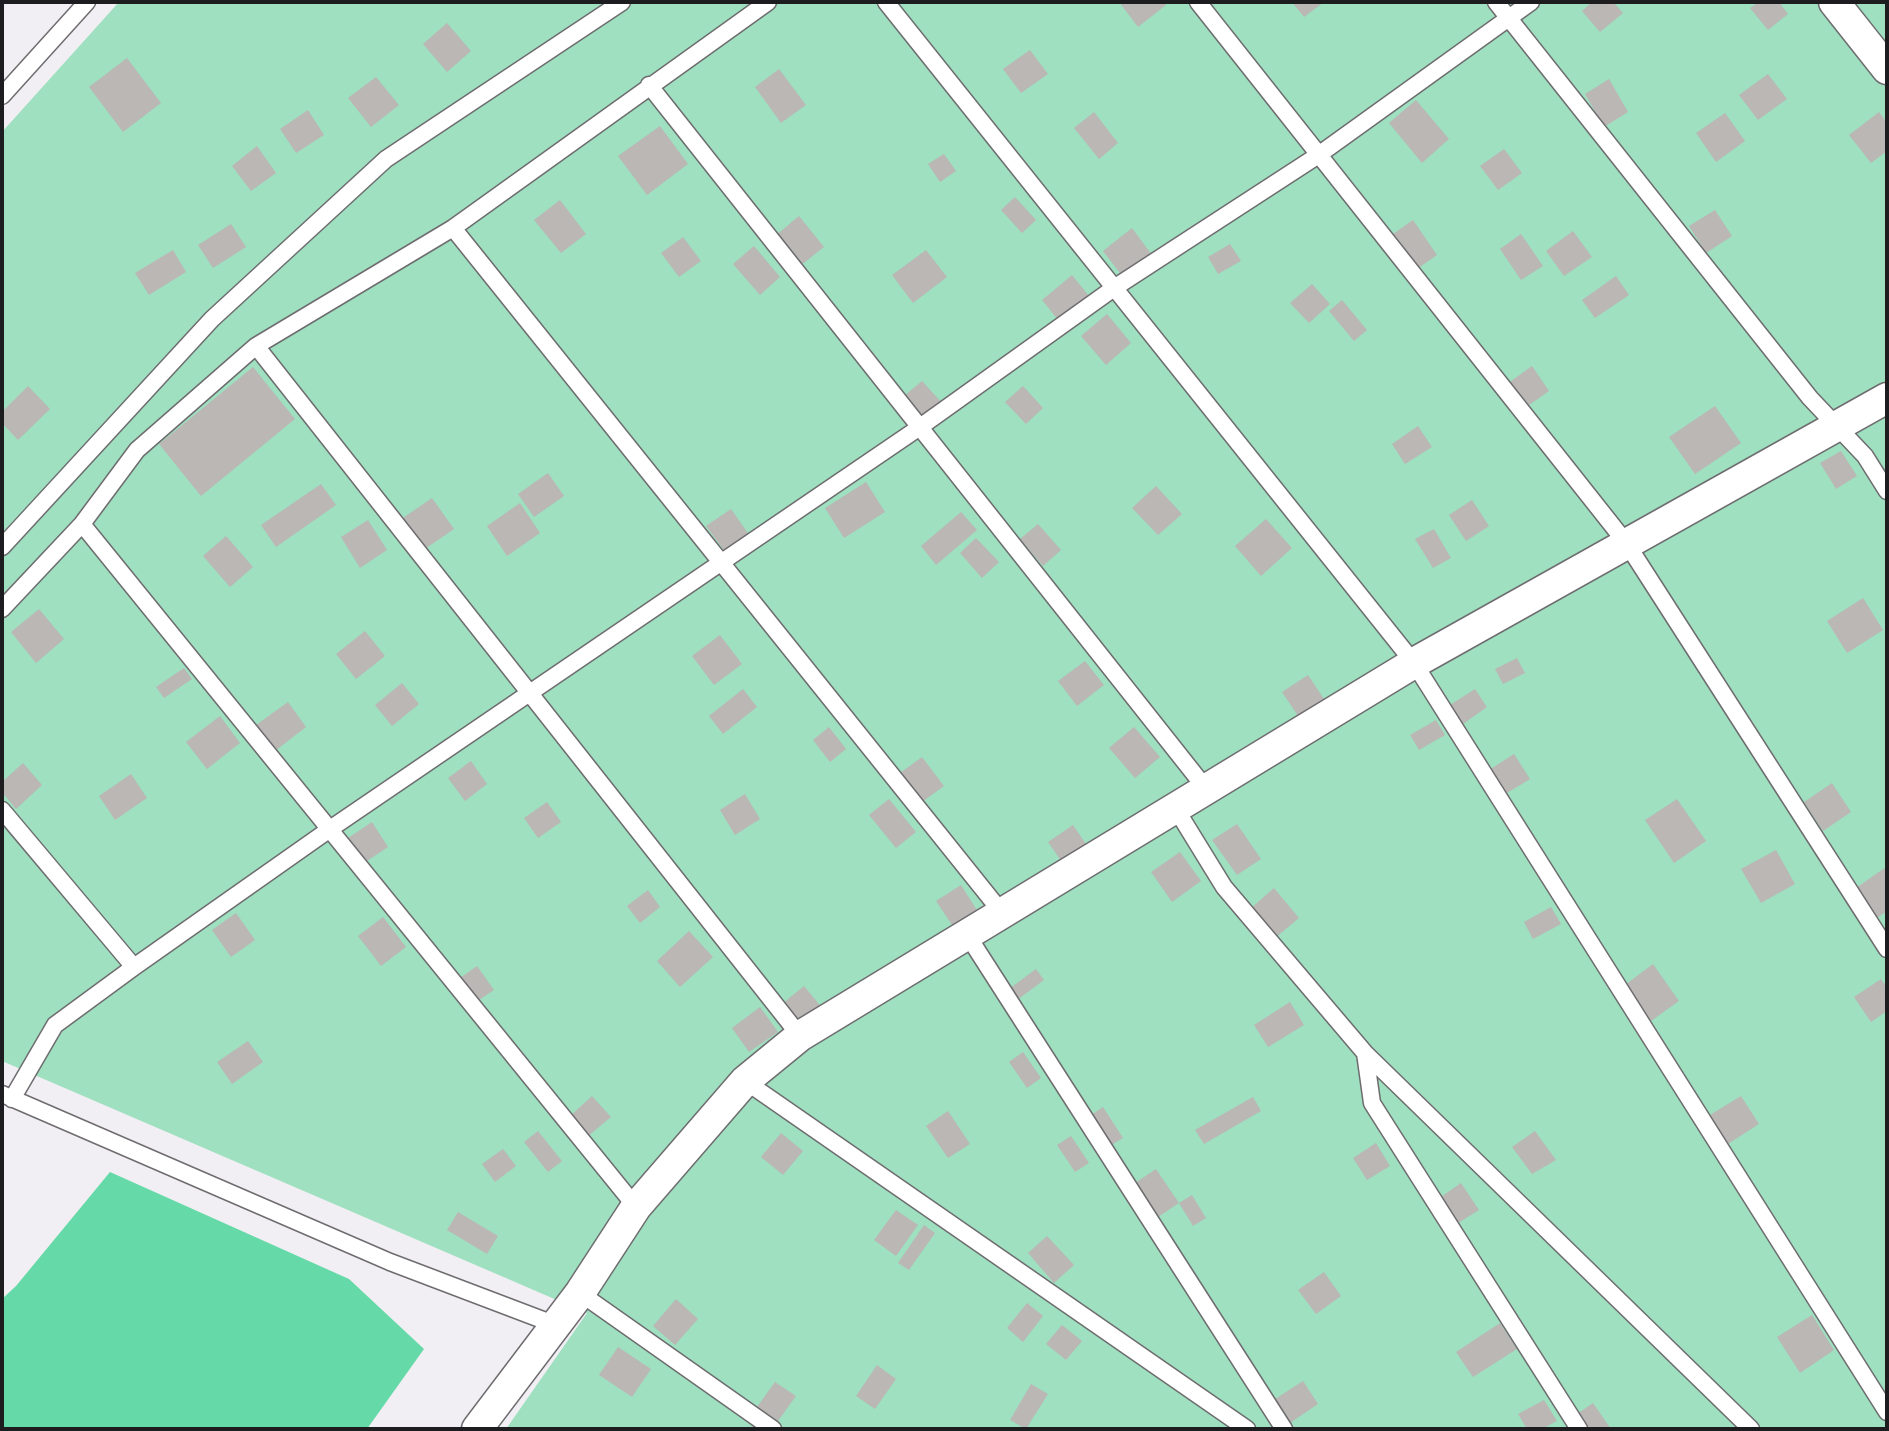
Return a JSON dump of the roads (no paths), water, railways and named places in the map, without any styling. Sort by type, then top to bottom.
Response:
[{"type":"street","points":[[1834,2],[1887,69]]},
{"type":"street","points":[[477,1429],[580,1293],[636,1207],[745,1081],[800,1036],[1414,663],[1887,398]]},
{"type":"lane","points":[[2,96],[87,2]]},
{"type":"lane","points":[[2,547],[212,319],[386,159],[622,2]]},
{"type":"lane","points":[[2,609],[82,524],[137,450],[256,346],[453,228],[768,2]]},
{"type":"lane","points":[[887,2],[1414,663],[1887,1412]]},
{"type":"lane","points":[[1198,2],[1317,156],[1627,544],[1887,949]]},
{"type":"lane","points":[[1496,2],[1810,398],[1865,456],[1887,491]]},
{"type":"lane","points":[[556,1325],[390,1262],[7,1097],[55,1025],[134,967],[529,692],[920,427],[1114,288],[1317,156],[1531,2]]},
{"type":"lane","points":[[649,85],[1207,790]]},
{"type":"lane","points":[[453,228],[1003,914]]},
{"type":"lane","points":[[256,346],[800,1036]]},
{"type":"lane","points":[[82,524],[636,1207]]},
{"type":"lane","points":[[1177,809],[1224,887],[1365,1053],[1751,1429]]},
{"type":"lane","points":[[2,810],[134,967]]},
{"type":"lane","points":[[968,936],[1284,1429]]},
{"type":"lane","points":[[1365,1053],[1372,1103],[1579,1429]]},
{"type":"lane","points":[[745,1081],[1247,1429]]},
{"type":"lane","points":[[580,1293],[773,1429]]}]
